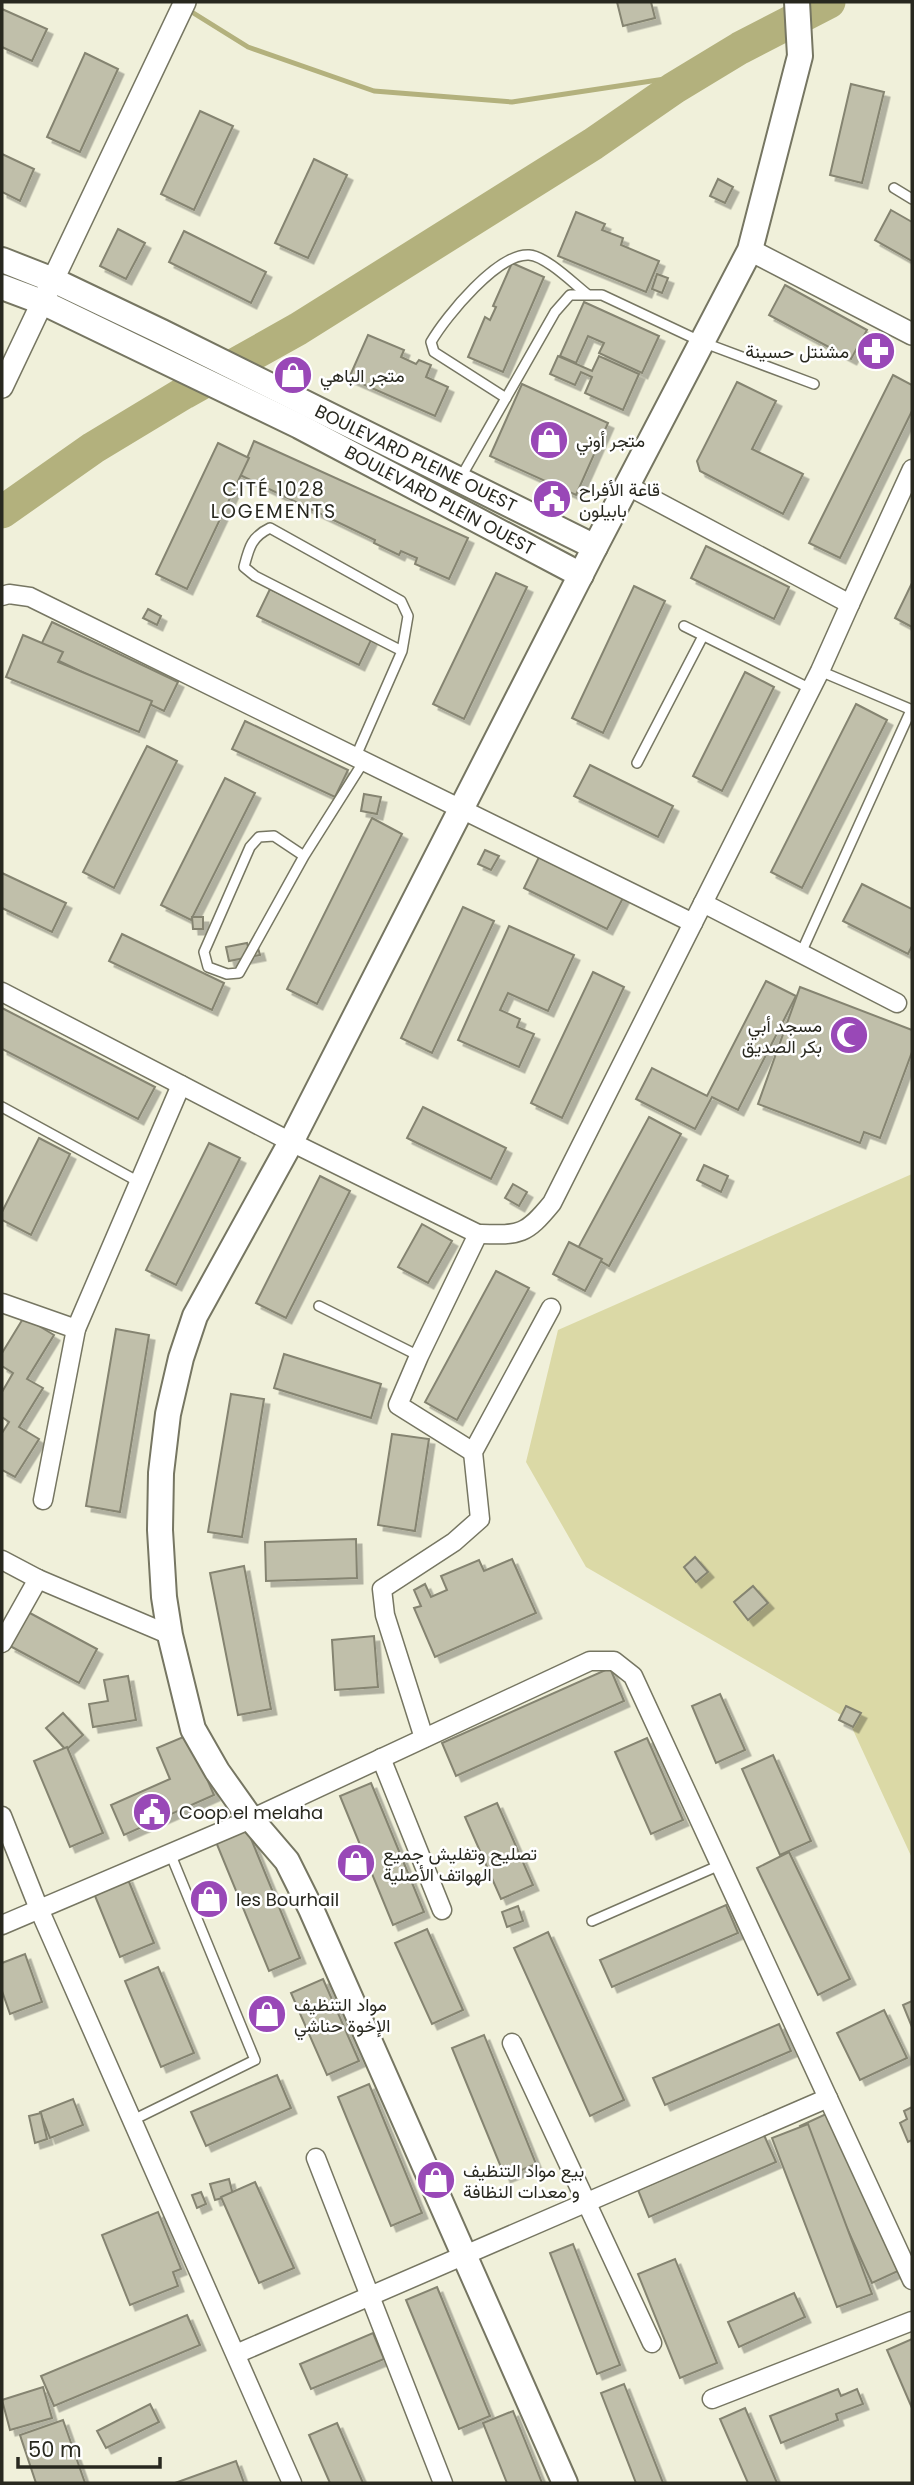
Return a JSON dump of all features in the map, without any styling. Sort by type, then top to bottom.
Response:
[{"type":"main road","points":[[565,2483],[311,1909],[287,1861],[216,1772],[194,1729],[170,1635],[164,1597],[160,1530],[161,1473],[168,1414],[181,1358],[195,1316],[291,1142],[750,250],[800,56],[797,2]]},
{"type":"main road","points":[[2,260],[47,291]]},
{"type":"main road","points":[[2,287],[47,291]]},
{"type":"main road","name":"BOULEVARD PLEINE OUEST","points":[[47,291],[305,416],[460,480],[595,547]]},
{"type":"main road","name":"BOULEVARD PLEIN OUEST","points":[[305,416],[581,575]]},
{"type":"street","points":[[2,387],[185,2]]},
{"type":"street","points":[[750,250],[912,334]]},
{"type":"street","points":[[2,992],[291,1142],[478,1234],[511,1235],[533,1226],[552,1203],[811,689],[912,469]]},
{"type":"street","points":[[628,486],[849,604]]},
{"type":"street","points":[[2,596],[9,594],[30,597],[693,923]]},
{"type":"street","points":[[703,903],[897,1003]]},
{"type":"street","points":[[43,1500],[76,1329],[181,1085]]},
{"type":"street","points":[[473,1452],[398,1405],[478,1234]]},
{"type":"street","points":[[3,1306],[76,1329]]},
{"type":"street","points":[[424,1738],[385,1615],[382,1589],[454,1542],[480,1519],[473,1452],[551,1308]]},
{"type":"street","points":[[2,1560],[38,1579],[170,1635]]},
{"type":"street","points":[[2,1643],[38,1579]]},
{"type":"street","points":[[2,1925],[251,1819],[590,1661],[614,1661],[633,1676],[912,2280]]},
{"type":"street","points":[[381,1759],[442,1910]]},
{"type":"street","points":[[2,1816],[39,1909],[292,2483]]},
{"type":"street","points":[[512,2043],[652,2343]]},
{"type":"street","points":[[236,2354],[828,2098]]},
{"type":"street","points":[[316,2158],[443,2483]]},
{"type":"street","points":[[712,2399],[912,2321]]},
{"type":"lane","points":[[894,188],[912,199]]},
{"type":"lane","points":[[506,398],[434,352],[430,342],[436,332],[475,285],[516,256],[531,255],[544,261],[587,295]]},
{"type":"lane","points":[[460,480],[555,312],[570,295],[602,295],[702,342],[814,384]]},
{"type":"lane","points":[[304,856],[274,836],[259,837],[250,847],[204,952],[208,967],[227,974],[239,973],[360,759],[402,651],[408,615],[401,601],[270,528],[258,533],[249,548],[244,567],[255,576],[402,651]]},
{"type":"lane","points":[[684,625],[811,689]]},
{"type":"lane","points":[[637,763],[703,636]]},
{"type":"lane","points":[[801,953],[912,710],[820,671]]},
{"type":"lane","points":[[2,1107],[139,1182]]},
{"type":"lane","points":[[319,1306],[419,1356]]},
{"type":"lane","points":[[133,2120],[255,2060],[170,1853]]},
{"type":"lane","points":[[592,1921],[720,1865]]},
{"type":"shaded area","points":[[912,1174],[912,1858],[848,1719],[586,1567],[526,1462],[558,1330]]},
{"type":"building","points":[[617,2],[651,2],[655,18],[623,26]]},
{"type":"building","points":[[2,9],[47,29],[32,61],[2,47]]},
{"type":"building","points":[[85,53],[118,69],[80,152],[47,137]]},
{"type":"building","points":[[851,84],[884,92],[862,183],[830,175]]},
{"type":"building","points":[[200,111],[233,126],[194,210],[161,194]]},
{"type":"building","points":[[2,154],[34,169],[20,201],[2,192]]},
{"type":"building","points":[[314,159],[347,175],[308,258],[275,243]]},
{"type":"building","points":[[718,179],[733,187],[725,203],[710,196]]},
{"type":"building","points":[[891,210],[912,222],[912,261],[875,240]]},
{"type":"building","points":[[576,212],[605,224],[602,230],[623,238],[621,245],[659,261],[646,292],[558,256]]},
{"type":"building","points":[[118,229],[145,243],[126,279],[100,266]]},
{"type":"building","points":[[184,231],[266,272],[251,303],[169,262]]},
{"type":"building","points":[[512,263],[544,277],[503,372],[468,357],[485,317],[490,320],[496,307],[493,306]]},
{"type":"building","points":[[657,274],[668,278],[662,293],[652,289]]},
{"type":"building","points":[[785,285],[867,330],[851,359],[769,315]]},
{"type":"building","points":[[584,302],[659,336],[642,373],[599,353],[604,343],[588,336],[576,363],[560,356]]},
{"type":"building","points":[[368,335],[404,350],[401,357],[416,364],[419,360],[431,365],[426,377],[448,387],[435,416],[349,378]]},
{"type":"building","points":[[558,356],[592,371],[599,356],[639,374],[623,410],[585,393],[592,377],[581,372],[575,385],[550,374]]},
{"type":"building","points":[[893,375],[912,385],[912,411],[840,558],[809,543]]},
{"type":"building","points":[[737,382],[776,401],[752,449],[803,474],[783,514],[700,471],[697,461]]},
{"type":"building","name":"متجر أوني","points":[[522,384],[608,423],[576,495],[490,456]]},
{"type":"building","points":[[254,441],[468,538],[449,579],[415,564],[417,558],[401,551],[399,555],[374,543],[375,540],[240,475]]},
{"type":"building","points":[[218,443],[249,458],[187,589],[156,574]]},
{"type":"building","points":[[706,546],[789,587],[774,619],[691,578]]},
{"type":"building","points":[[496,573],[527,587],[464,719],[433,704]]},
{"type":"building","points":[[912,583],[912,627],[895,618]]},
{"type":"building","points":[[634,586],[665,601],[603,733],[572,718]]},
{"type":"building","points":[[270,589],[372,638],[359,665],[257,616]]},
{"type":"building","points":[[148,609],[161,616],[157,625],[143,618]]},
{"type":"building","points":[[52,622],[178,682],[164,711],[38,651]]},
{"type":"building","points":[[23,635],[63,652],[58,662],[152,701],[139,732],[6,677]]},
{"type":"building","points":[[745,672],[774,687],[722,791],[693,776]]},
{"type":"building","points":[[856,704],[887,720],[802,888],[771,872]]},
{"type":"building","points":[[245,721],[348,770],[335,797],[232,749]]},
{"type":"building","points":[[147,746],[177,761],[114,888],[83,872]]},
{"type":"building","points":[[590,765],[673,806],[658,837],[574,796]]},
{"type":"building","points":[[225,778],[255,793],[191,920],[161,905]]},
{"type":"building","points":[[364,794],[381,797],[377,814],[361,811]]},
{"type":"building","points":[[372,818],[402,834],[317,1004],[287,989]]},
{"type":"building","points":[[485,850],[499,856],[491,870],[478,864]]},
{"type":"building","points":[[539,857],[623,898],[607,929],[524,888]]},
{"type":"building","points":[[2,873],[66,903],[52,932],[2,908]]},
{"type":"building","points":[[862,884],[912,909],[912,946],[908,954],[843,921]]},
{"type":"building","points":[[463,907],[494,921],[432,1053],[401,1038]]},
{"type":"building","points":[[192,917],[203,917],[203,929],[193,929]]},
{"type":"building","points":[[509,926],[574,955],[548,1011],[508,993],[500,1010],[520,1019],[517,1027],[534,1034],[519,1067],[458,1040]]},
{"type":"building","points":[[122,934],[224,983],[212,1010],[109,961]]},
{"type":"building","points":[[247,943],[249,950],[258,948],[260,955],[229,961],[226,947]]},
{"type":"building","points":[[593,972],[624,987],[562,1118],[531,1103]]},
{"type":"building","points":[[766,981],[796,996],[738,1110],[712,1097],[695,1129],[636,1099],[652,1068],[707,1096]]},
{"type":"building","points":[[800,987],[912,1030],[912,1052],[880,1138],[864,1132],[860,1143],[758,1104]]},
{"type":"building","points":[[2,1008],[155,1087],[138,1119],[2,1049]]},
{"type":"building","points":[[423,1107],[506,1148],[491,1179],[407,1138]]},
{"type":"building","points":[[649,1117],[681,1134],[609,1266],[578,1248]]},
{"type":"building","points":[[39,1138],[70,1154],[31,1235],[2,1220],[2,1212]]},
{"type":"building","points":[[209,1143],[240,1158],[176,1285],[146,1270]]},
{"type":"building","points":[[704,1165],[728,1176],[721,1192],[697,1180]]},
{"type":"building","points":[[320,1176],[350,1191],[286,1318],[256,1303]]},
{"type":"building","points":[[513,1184],[527,1192],[519,1206],[505,1198]]},
{"type":"building","points":[[422,1224],[452,1241],[428,1283],[398,1267]]},
{"type":"building","points":[[569,1242],[602,1259],[585,1291],[553,1274]]},
{"type":"building","points":[[496,1271],[529,1288],[457,1420],[425,1402]]},
{"type":"building","points":[[24,1317],[54,1335],[27,1379],[43,1388],[19,1427],[39,1439],[15,1477],[2,1470],[2,1433],[9,1422],[2,1417],[2,1392],[13,1373],[2,1366],[2,1353]]},
{"type":"building","points":[[116,1329],[149,1335],[120,1512],[86,1506]]},
{"type":"building","points":[[284,1354],[381,1384],[371,1418],[274,1388]]},
{"type":"building","points":[[231,1394],[264,1399],[242,1537],[208,1532]]},
{"type":"building","points":[[392,1434],[429,1439],[415,1531],[378,1525]]},
{"type":"building","points":[[356,1539],[357,1578],[266,1581],[265,1542]]},
{"type":"building","points":[[695,1557],[708,1572],[696,1582],[684,1567]]},
{"type":"building","points":[[512,1559],[536,1613],[435,1657],[414,1608],[421,1606],[414,1590],[425,1584],[431,1597],[447,1590],[441,1576],[479,1560],[484,1571]]},
{"type":"building","points":[[244,1566],[271,1709],[238,1715],[210,1573]]},
{"type":"building","points":[[753,1586],[768,1603],[748,1620],[734,1602]]},
{"type":"building","points":[[28,1612],[97,1649],[79,1683],[10,1646]]},
{"type":"building","points":[[374,1636],[378,1687],[335,1690],[332,1640]]},
{"type":"building","points":[[610,1668],[624,1701],[456,1776],[442,1743]]},
{"type":"building","points":[[128,1676],[136,1720],[93,1727],[89,1704],[108,1701],[104,1680]]},
{"type":"building","points":[[720,1694],[745,1750],[716,1763],[692,1706]]},
{"type":"building","points":[[846,1706],[861,1713],[853,1727],[839,1720]]},
{"type":"building","points":[[63,1713],[83,1735],[66,1750],[46,1728]]},
{"type":"building","points":[[188,1735],[214,1795],[124,1835],[111,1805],[170,1779],[157,1748]]},
{"type":"building","points":[[647,1738],[683,1820],[651,1834],[615,1752]]},
{"type":"building","points":[[67,1747],[103,1833],[70,1847],[34,1761]]},
{"type":"building","points":[[773,1755],[811,1841],[780,1855],[742,1769]]},
{"type":"building","points":[[371,1783],[424,1912],[393,1925],[340,1796]]},
{"type":"building","points":[[497,1803],[533,1885],[501,1899],[465,1817]]},
{"type":"building","points":[[247,1829],[300,1958],[269,1971],[216,1842]]},
{"type":"building","points":[[789,1852],[850,1979],[818,1995],[757,1868]]},
{"type":"building","points":[[127,1877],[154,1943],[120,1957],[93,1891]]},
{"type":"building","points":[[726,1905],[738,1933],[612,1987],[600,1960]]},
{"type":"building","points":[[518,1906],[523,1921],[507,1927],[502,1912]]},
{"type":"building","points":[[427,1929],[463,2010],[432,2024],[395,1943]]},
{"type":"building","points":[[548,1932],[624,2100],[590,2116],[514,1948]]},
{"type":"building","points":[[25,1954],[42,2002],[10,2014],[2,1991],[2,1963]]},
{"type":"building","points":[[158,1967],[194,2053],[161,2067],[125,1981]]},
{"type":"building","points":[[323,1979],[359,2061],[327,2075],[291,1993]]},
{"type":"building","points":[[912,2001],[912,2027],[903,2005]]},
{"type":"building","points":[[884,2010],[907,2058],[860,2080],[837,2033]]},
{"type":"building","points":[[779,2024],[791,2051],[665,2105],[653,2078]]},
{"type":"building","points":[[484,2035],[536,2164],[505,2177],[452,2048]]},
{"type":"building","points":[[277,2075],[291,2108],[206,2146],[191,2112]]},
{"type":"building","points":[[369,2084],[422,2213],[391,2226],[338,2097]]},
{"type":"building","points":[[73,2099],[83,2125],[50,2138],[40,2112]]},
{"type":"building","points":[[912,2107],[912,2140],[908,2142],[900,2123],[907,2119],[904,2111]]},
{"type":"building","points":[[41,2113],[47,2139],[35,2143],[29,2116]]},
{"type":"building","points":[[826,2114],[898,2271],[872,2283],[800,2126]]},
{"type":"building","points":[[808,2124],[872,2294],[837,2307],[772,2138]]},
{"type":"building","points":[[764,2135],[776,2162],[649,2217],[638,2190]]},
{"type":"building","points":[[229,2179],[233,2195],[215,2200],[210,2184]]},
{"type":"building","points":[[255,2182],[294,2268],[259,2283],[221,2197]]},
{"type":"building","points":[[201,2192],[206,2204],[197,2208],[192,2195]]},
{"type":"building","points":[[158,2212],[181,2269],[173,2272],[178,2286],[130,2305],[102,2235]]},
{"type":"building","points":[[573,2244],[620,2365],[597,2374],[550,2253]]},
{"type":"building","points":[[675,2259],[717,2363],[680,2378],[638,2274]]},
{"type":"building","points":[[437,2287],[490,2416],[459,2429],[406,2300]]},
{"type":"building","points":[[794,2293],[805,2317],[739,2347],[728,2322]]},
{"type":"building","points":[[187,2315],[200,2345],[54,2406],[41,2376]]},
{"type":"building","points":[[373,2333],[384,2359],[311,2389],[300,2364]]},
{"type":"building","points":[[912,2339],[912,2408],[887,2350]]},
{"type":"building","points":[[624,2384],[663,2483],[636,2483],[601,2393]]},
{"type":"building","points":[[43,2387],[52,2418],[10,2430],[2,2400]]},
{"type":"building","points":[[838,2389],[841,2396],[857,2389],[863,2404],[836,2414],[838,2420],[781,2443],[770,2416]]},
{"type":"building","points":[[150,2404],[159,2422],[106,2448],[97,2431]]},
{"type":"building","points":[[745,2408],[777,2483],[748,2483],[720,2419]]},
{"type":"building","points":[[513,2411],[542,2483],[507,2483],[483,2423]]},
{"type":"building","points":[[63,2420],[85,2483],[36,2483],[20,2435]]},
{"type":"building","points":[[337,2423],[363,2483],[330,2483],[309,2435]]},
{"type":"building","points":[[236,2461],[244,2483],[175,2483]]},
{"type":"waterway","points":[[2,512],[93,448],[298,329],[593,144],[674,88],[740,48],[829,2]]},
{"type":"waterway","points":[[187,9],[248,47],[374,91],[512,102],[698,74]]},
{"type":"place","name":"مشنتل حسينة","points":[[876,351]]},
{"type":"place","name":"متجر الباهي","points":[[293,375]]},
{"type":"place","name":"متجر أوني","points":[[549,440]]},
{"type":"place","name":"قاعة الأفراح بابيلون","points":[[552,499]]},
{"type":"place","name":"مسجد أبي بكر الصديق","points":[[849,1035]]},
{"type":"place","name":"Coop el melaha","points":[[152,1812]]},
{"type":"place","name":"تصليح وتفليش جميع الهواتف الأصلية","points":[[356,1863]]},
{"type":"place","name":"les Bourhail","points":[[209,1899]]},
{"type":"place","name":"مواد التنظيف الإخوة حناشي","points":[[267,2014]]},
{"type":"place","name":"بيع مواد التنظيف و معدات النظافة","points":[[436,2180]]},
{"type":"district","name":"CITÉ 1028 LOGEMENTS","points":[[274,500]]}]
